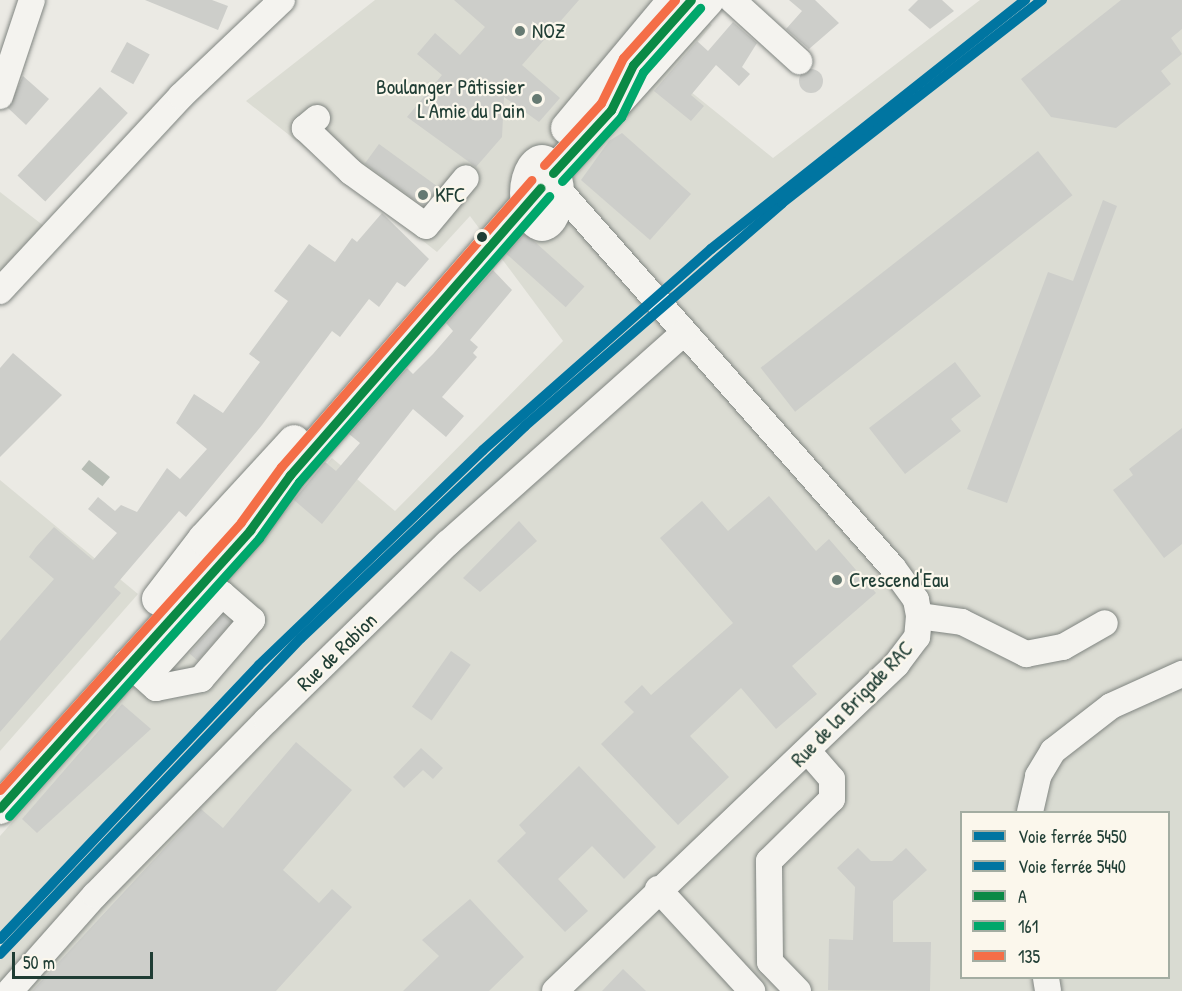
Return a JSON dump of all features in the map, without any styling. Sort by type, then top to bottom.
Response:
[{"type":"main road","points":[[601,106],[674,0]]},
{"type":"main road","points":[[0,782],[266,489],[601,106],[708,0]]},
{"type":"main road","points":[[0,808],[136,670],[214,585],[266,489],[441,303],[542,176]]},
{"type":"street","points":[[0,96],[32,0]]},
{"type":"street","points":[[0,291],[182,96],[282,0]]},
{"type":"street","points":[[601,106],[633,65],[691,0]]},
{"type":"street","points":[[732,0],[799,61]]},
{"type":"street","points":[[317,118],[305,128],[351,172],[426,226],[466,178]]},
{"type":"street","name":"Rue de la Brigade RAC","points":[[542,176],[893,568],[916,600],[919,616],[917,637],[897,664],[808,751],[658,889],[555,991]]},
{"type":"street","points":[[0,794],[419,314],[441,303]]},
{"type":"street","name":"Rue de Rabion","points":[[10,991],[95,895],[308,679],[448,543],[684,333]]},
{"type":"street","points":[[136,670],[156,688],[201,679],[252,620],[214,585]]},
{"type":"street","points":[[919,616],[962,622],[1026,654],[1063,647],[1105,623]]},
{"type":"street","points":[[1030,811],[1038,776],[1053,751],[1111,706],[1182,674]]},
{"type":"street","points":[[798,991],[770,962],[769,861],[832,799],[832,779],[808,751]]},
{"type":"street","points":[[658,889],[752,991]]},
{"type":"shaded area","points":[[375,0],[683,0],[712,25],[670,75],[773,158],[980,0],[1182,0],[1182,687],[1159,697],[1050,811],[960,811],[960,979],[1059,979],[1061,991],[0,991],[0,836],[332,458],[395,511],[563,341],[470,216],[437,252],[246,101]]},
{"type":"shaded area","points":[[0,192],[44,226],[0,273]]},
{"type":"shaded area","points":[[89,460],[110,477],[102,486],[81,469]]},
{"type":"shaded area","points":[[0,480],[138,594],[0,751]]},
{"type":"shaded area","points":[[1182,688],[1182,991],[1061,991],[1059,979],[1170,979],[1170,811],[1046,811],[1054,777],[1071,756],[1159,697]]},
{"type":"building","points":[[145,0],[212,0],[228,6],[218,30]]},
{"type":"building","points":[[454,0],[579,0],[522,65],[560,98],[539,122],[504,97],[502,137],[476,167],[407,117],[442,75],[417,54],[435,33],[460,55],[485,27]]},
{"type":"building","points":[[789,0],[815,0],[839,23],[809,49],[786,29],[802,11]]},
{"type":"building","points":[[918,0],[942,0],[954,11],[930,29],[908,10]]},
{"type":"building","points":[[1121,0],[1182,0],[1182,29],[1171,38],[1182,54],[1161,71],[1171,84],[1116,128],[1051,117],[1021,79]]},
{"type":"building","points":[[733,22],[757,43],[742,67],[750,74],[739,86],[716,65],[691,95],[704,106],[691,121],[654,91],[697,41],[708,51]]},
{"type":"building","points":[[127,42],[150,55],[133,84],[111,72]]},
{"type":"building","points":[[811,69],[819,73],[823,81],[819,89],[811,93],[803,89],[799,81],[803,73]]},
{"type":"building","points":[[23,76],[49,99],[26,125],[8,108]]},
{"type":"building","points":[[100,87],[128,113],[45,201],[17,175]]},
{"type":"building","points":[[622,133],[691,194],[650,240],[581,180],[609,141]]},
{"type":"building","points":[[379,144],[439,187],[425,207],[365,163]]},
{"type":"building","points":[[1038,151],[1072,195],[795,412],[761,368]]},
{"type":"building","points":[[1103,200],[1117,206],[1007,503],[967,489],[1048,272],[1073,281]]},
{"type":"building","points":[[382,213],[429,259],[405,287],[397,282],[379,307],[369,299],[340,337],[332,331],[262,425],[186,517],[179,511],[114,587],[121,593],[0,732],[0,641],[54,579],[29,557],[36,547],[54,527],[93,560],[117,533],[88,509],[98,497],[115,511],[121,505],[137,512],[167,468],[180,479],[207,449],[176,423],[194,394],[223,413],[260,362],[249,354],[288,301],[274,291],[309,244],[335,262],[352,238],[357,242]]},
{"type":"building","points":[[525,233],[584,287],[566,307],[506,254]]},
{"type":"building","points":[[493,270],[512,290],[470,340],[478,347],[473,353],[477,357],[442,397],[464,416],[446,437],[413,409],[322,524],[294,500],[325,462],[336,471],[360,443],[349,434],[407,368],[413,374],[433,354],[453,331],[446,323]]},
{"type":"building","points":[[13,353],[62,395],[0,457],[0,368]]},
{"type":"building","points":[[955,362],[981,396],[951,419],[961,431],[905,474],[869,428]]},
{"type":"building","points":[[1182,428],[1182,544],[1164,558],[1113,490],[1133,475],[1129,469]]},
{"type":"building","points":[[769,496],[816,551],[829,539],[876,593],[792,666],[817,694],[776,729],[741,688],[690,736],[729,777],[678,825],[601,744],[634,712],[624,702],[642,685],[651,695],[733,623],[660,538],[702,501],[728,531]]},
{"type":"building","points":[[519,521],[537,541],[480,592],[463,578]]},
{"type":"building","points":[[223,615],[231,622],[198,661],[190,653]]},
{"type":"building","points":[[451,651],[471,665],[432,720],[412,707]]},
{"type":"building","points":[[122,704],[151,729],[37,833],[22,819]]},
{"type":"building","points":[[296,742],[352,790],[283,870],[319,903],[332,889],[352,907],[276,991],[32,991],[201,809],[223,828]]},
{"type":"building","points":[[421,748],[443,768],[433,779],[423,770],[404,788],[393,777]]},
{"type":"building","points":[[579,766],[656,847],[624,879],[592,846],[558,879],[588,911],[565,932],[497,861],[526,833],[519,825]]},
{"type":"building","points":[[858,848],[871,861],[892,861],[906,848],[927,870],[893,901],[893,942],[931,942],[930,991],[828,990],[829,939],[853,940],[855,887],[837,868]]},
{"type":"building","points":[[470,899],[524,957],[489,991],[403,991],[439,956],[422,940]]},
{"type":"building","points":[[623,969],[646,991],[602,991]]},
{"type":"rail line","name":"5440","points":[[0,939],[259,665],[483,450],[711,249],[1025,0]]},
{"type":"rail line","name":"5450","points":[[0,954],[301,638],[525,426],[782,203],[1042,0]]},
{"type":"transit line","name":"135","points":[[544,165],[601,103],[623,58],[675,0]]},
{"type":"transit line","name":"A","points":[[553,173],[611,110],[633,65],[691,0]]},
{"type":"transit line","name":"161","points":[[562,181],[621,117],[643,72],[700,8]]},
{"type":"transit line","name":"135","points":[[0,790],[241,522],[281,467],[531,180]]},
{"type":"transit line","name":"A","points":[[0,808],[250,530],[290,475],[540,188]]},
{"type":"transit line","name":"161","points":[[9,816],[259,538],[299,482],[549,196]]},
{"type":"place","name":"NOZ","points":[[520,31]]},
{"type":"place","name":"Boulanger Pâtissier L'Amie du Pain","points":[[537,99]]},
{"type":"place","name":"KFC","points":[[423,195]]},
{"type":"place","name":"Crescend'Eau","points":[[837,580]]}]
